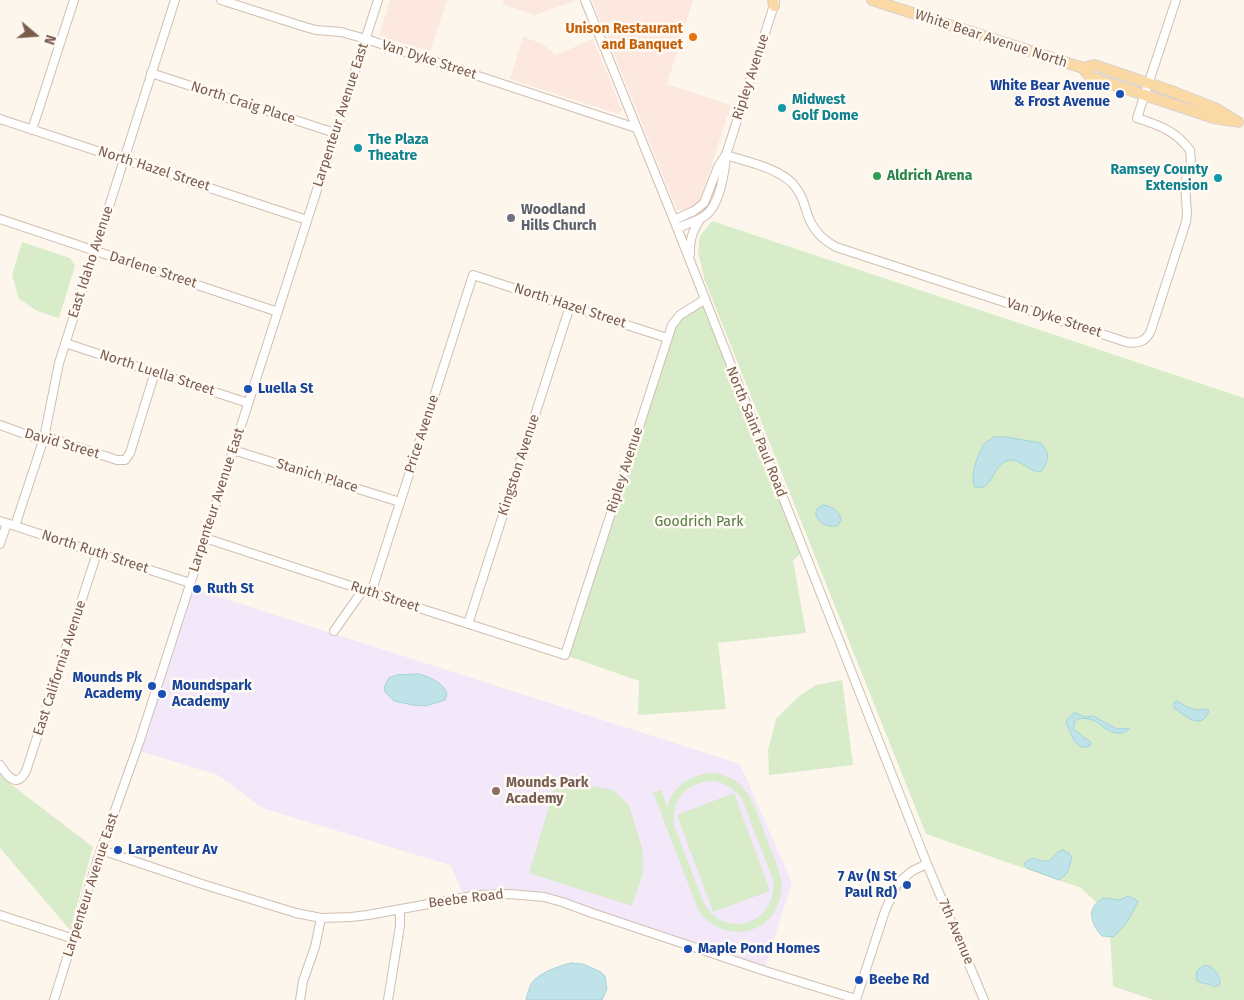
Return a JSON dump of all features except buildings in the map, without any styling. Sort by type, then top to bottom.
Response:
[{"type":"main road","name":"White Bear Avenue North","points":[[872,0],[1082,68],[1094,66],[1149,84],[1217,109],[1241,123]]},
{"type":"main road","name":"White Bear Avenue North","points":[[1082,68],[1090,77],[1214,118],[1241,123]]},
{"type":"street","points":[[32,130],[74,0]]},
{"type":"street","name":"East Idaho Avenue","points":[[0,544],[7,523],[44,438],[58,363],[175,0]]},
{"type":"street","name":"Van Dyke Street","points":[[221,0],[316,30],[341,32],[366,39],[636,128]]},
{"type":"street","name":"Larpenteur Avenue East","points":[[54,1000],[101,850],[140,740],[378,0]]},
{"type":"street","name":"North Saint Paul Road","points":[[584,0],[674,220],[927,864]]},
{"type":"street","points":[[1145,95],[1176,0]]},
{"type":"street","name":"Ripley Avenue","points":[[677,228],[710,212],[717,199],[725,170],[726,155],[774,2]]},
{"type":"street","name":"North Craig Place","points":[[151,73],[335,133]]},
{"type":"street","name":"Van Dyke Street","points":[[726,155],[771,170],[786,178],[800,192],[809,218],[816,231],[836,247],[1126,342],[1137,343],[1146,338],[1151,330],[1186,222],[1185,183],[1192,156],[1189,148],[1174,133],[1162,126],[1138,118],[1145,95]]},
{"type":"street","name":"North Hazel Street","points":[[0,119],[307,220]]},
{"type":"street","name":"Ripley Avenue","points":[[674,220],[694,211],[707,199],[718,167],[726,155]]},
{"type":"street","points":[[691,264],[689,244],[693,231],[701,218]]},
{"type":"street","name":"Darlene Street","points":[[0,219],[278,312]]},
{"type":"street","name":"North Hazel Street","points":[[473,275],[667,338]]},
{"type":"street","name":"Price Avenue","points":[[334,631],[367,592],[400,502],[473,275]]},
{"type":"street","name":"Ripley Avenue","points":[[565,655],[672,325],[680,315],[704,300]]},
{"type":"street","name":"Kingston Avenue","points":[[468,624],[570,306]]},
{"type":"street","name":"North Luella Street","points":[[65,343],[248,403]]},
{"type":"street","name":"David Street","points":[[0,425],[36,438],[53,439],[117,460],[125,460],[130,453],[155,372]]},
{"type":"street","name":"Stanich Place","points":[[233,450],[400,502]]},
{"type":"street","name":"North Ruth Street","points":[[7,523],[190,583]]},
{"type":"street","name":"Ruth Street","points":[[205,538],[565,655]]},
{"type":"street","name":"East California Avenue","points":[[0,765],[11,779],[18,780],[26,771],[97,553]]},
{"type":"street","name":"Beebe Road","points":[[101,850],[202,884],[296,913],[320,918],[351,918],[478,895],[510,894],[544,898],[562,902],[856,1000]]},
{"type":"street","points":[[856,1000],[885,910],[897,884],[912,871],[927,864]]},
{"type":"street","name":"7th Avenue","points":[[927,864],[984,1000]]},
{"type":"street","points":[[388,1000],[400,926],[400,909]]},
{"type":"street","points":[[0,915],[74,939]]},
{"type":"street","points":[[300,1000],[303,981],[315,947],[320,918]]},
{"type":"shaded area","points":[[390,0],[447,0],[430,51],[379,36]]},
{"type":"shaded area","points":[[504,0],[577,0],[535,15],[502,4]]},
{"type":"shaded area","points":[[592,0],[693,0],[667,84],[731,105],[700,201],[689,210],[677,210]]},
{"type":"shaded area","points":[[523,37],[543,44],[556,55],[593,39],[622,110],[619,114],[510,79]]},
{"type":"shaded area","name":"Mounds Park Academy","points":[[191,588],[740,764],[792,883],[765,967],[542,894],[520,890],[463,894],[450,865],[262,808],[218,775],[139,751]]},
{"type":"green space","points":[[712,221],[1244,398],[1244,1000],[1153,1000],[1113,986],[1109,914],[1081,888],[926,834],[705,281],[698,252],[700,236]]},
{"type":"green space","points":[[22,242],[70,258],[75,266],[59,318],[37,311],[19,299],[12,275]]},
{"type":"green space","name":"Goodrich Park","points":[[704,300],[804,551],[793,560],[806,633],[718,643],[726,709],[638,715],[639,681],[565,655],[667,338],[680,315]]},
{"type":"green space","points":[[842,680],[853,765],[769,775],[768,750],[776,719],[798,697],[816,685]]},
{"type":"green space","points":[[0,768],[12,785],[93,847],[70,930],[0,848]]},
{"type":"green space","points":[[701,774],[718,774],[733,779],[749,795],[780,874],[782,889],[777,908],[769,919],[758,927],[746,931],[733,932],[720,928],[708,921],[698,910],[653,792],[661,790],[667,806],[678,788],[688,780]],"holes":[[[714,781],[726,785],[742,799],[773,880],[772,895],[767,908],[758,917],[747,922],[735,924],[723,921],[712,913],[703,901],[674,825],[675,807],[683,793],[696,784]]]},
{"type":"green space","points":[[557,780],[613,790],[629,805],[643,851],[643,873],[632,906],[529,873]]},
{"type":"green space","points":[[734,793],[770,891],[713,912],[677,815]]},
{"type":"water","points":[[994,437],[1006,437],[1041,443],[1048,455],[1042,470],[1038,472],[1010,460],[1000,466],[986,485],[975,487],[973,477],[977,459],[984,444]]},
{"type":"water","points":[[824,505],[833,508],[839,514],[841,520],[837,526],[825,525],[817,518],[816,510]]},
{"type":"water","points":[[419,674],[432,679],[442,686],[447,694],[445,700],[426,706],[413,705],[394,701],[385,692],[384,687],[389,678],[396,675]]},
{"type":"water","points":[[1177,701],[1196,710],[1208,709],[1209,711],[1202,720],[1193,720],[1174,708],[1174,703]]},
{"type":"water","points":[[1074,713],[1084,717],[1093,716],[1117,729],[1130,728],[1125,732],[1116,733],[1091,720],[1084,718],[1077,720],[1074,729],[1091,743],[1090,746],[1080,746],[1074,740],[1066,723],[1068,718]]},
{"type":"water","points":[[1063,850],[1069,853],[1072,858],[1067,873],[1059,880],[1027,868],[1024,864],[1033,858],[1049,861],[1058,852]]},
{"type":"water","points":[[1129,896],[1138,901],[1128,920],[1113,937],[1102,936],[1093,922],[1092,910],[1094,906],[1103,898],[1119,900]]},
{"type":"water","points":[[571,963],[583,964],[601,972],[605,976],[607,989],[602,1000],[526,1000],[534,980],[544,973]]},
{"type":"water","points":[[1205,965],[1211,967],[1217,973],[1220,984],[1215,987],[1197,980],[1197,971]]},
{"type":"place","name":"Unison Restaurant and Banquet","points":[[693,37]]},
{"type":"place","name":"White Bear Avenue & Frost Avenue","points":[[1120,94]]},
{"type":"place","name":"Midwest Golf Dome","points":[[782,108]]},
{"type":"place","name":"The Plaza Theatre","points":[[358,148]]},
{"type":"place","name":"Aldrich Arena","points":[[877,176]]},
{"type":"place","name":"Ramsey County Extension","points":[[1218,178]]},
{"type":"place","name":"Woodland Hills Church","points":[[511,218]]},
{"type":"place","name":"Luella St","points":[[248,389]]},
{"type":"place","name":"Ruth St","points":[[197,589]]},
{"type":"place","name":"Mounds Pk Academy","points":[[152,686]]},
{"type":"place","name":"Moundspark Academy","points":[[162,694]]},
{"type":"place","name":"Mounds Park Academy","points":[[496,791]]},
{"type":"place","name":"Larpenteur Av","points":[[118,850]]},
{"type":"place","name":"7 Av (N St Paul Rd)","points":[[907,885]]},
{"type":"place","name":"Maple Pond Homes","points":[[688,949]]},
{"type":"place","name":"Beebe Rd","points":[[859,980]]}]
